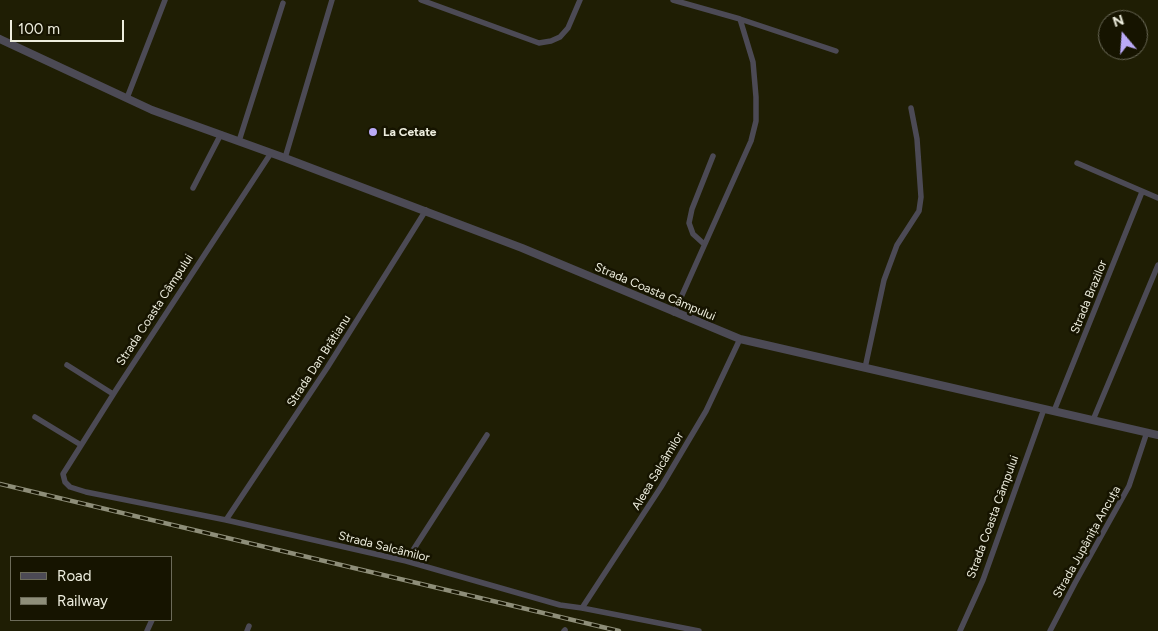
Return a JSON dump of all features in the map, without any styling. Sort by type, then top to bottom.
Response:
[{"type":"street","points":[[127,98],[165,0]]},
{"type":"street","points":[[286,158],[332,0]]},
{"type":"street","points":[[420,0],[539,43],[551,42],[560,37],[568,28],[580,0]]},
{"type":"street","points":[[673,0],[740,19],[836,51]]},
{"type":"street","points":[[239,141],[283,3]]},
{"type":"street","points":[[674,313],[751,140],[756,121],[753,62],[740,19]]},
{"type":"street","name":"Strada Coasta Câmpului","points":[[0,39],[152,110],[426,210],[541,255],[674,313],[740,339],[1158,435]]},
{"type":"street","points":[[865,368],[884,280],[897,245],[919,211],[921,197],[917,139],[911,108]]},
{"type":"street","points":[[192,188],[221,134]]},
{"type":"street","name":"Strada Coasta Câmpului","points":[[65,482],[63,474],[81,445],[271,153]]},
{"type":"street","points":[[704,244],[693,234],[689,223],[692,209],[713,156]]},
{"type":"street","points":[[1078,163],[1158,198]]},
{"type":"street","name":"Strada Brazilor","points":[[1054,411],[1142,192]]},
{"type":"street","name":"Strada Dan Brătianu","points":[[226,520],[327,368],[426,210]]},
{"type":"street","points":[[1094,420],[1158,265]]},
{"type":"street","name":"Aleea Salcâmilor","points":[[582,608],[661,487],[706,411],[740,339]]},
{"type":"street","points":[[67,365],[113,394]]},
{"type":"street","name":"Strada Coasta Câmpului","points":[[960,631],[983,580],[1044,408]]},
{"type":"street","points":[[35,417],[81,445]]},
{"type":"street","name":"Strada Jupânița Ancuța","points":[[1050,631],[1125,494],[1147,432]]},
{"type":"street","points":[[406,561],[487,435]]},
{"type":"street","name":"Strada Salcâmilor","points":[[65,482],[70,487],[86,492],[226,520],[406,561],[560,605],[699,631]]},
{"type":"railway","points":[[0,484],[619,631]]},
{"type":"place","name":"La Cetate","points":[[373,132]]}]
